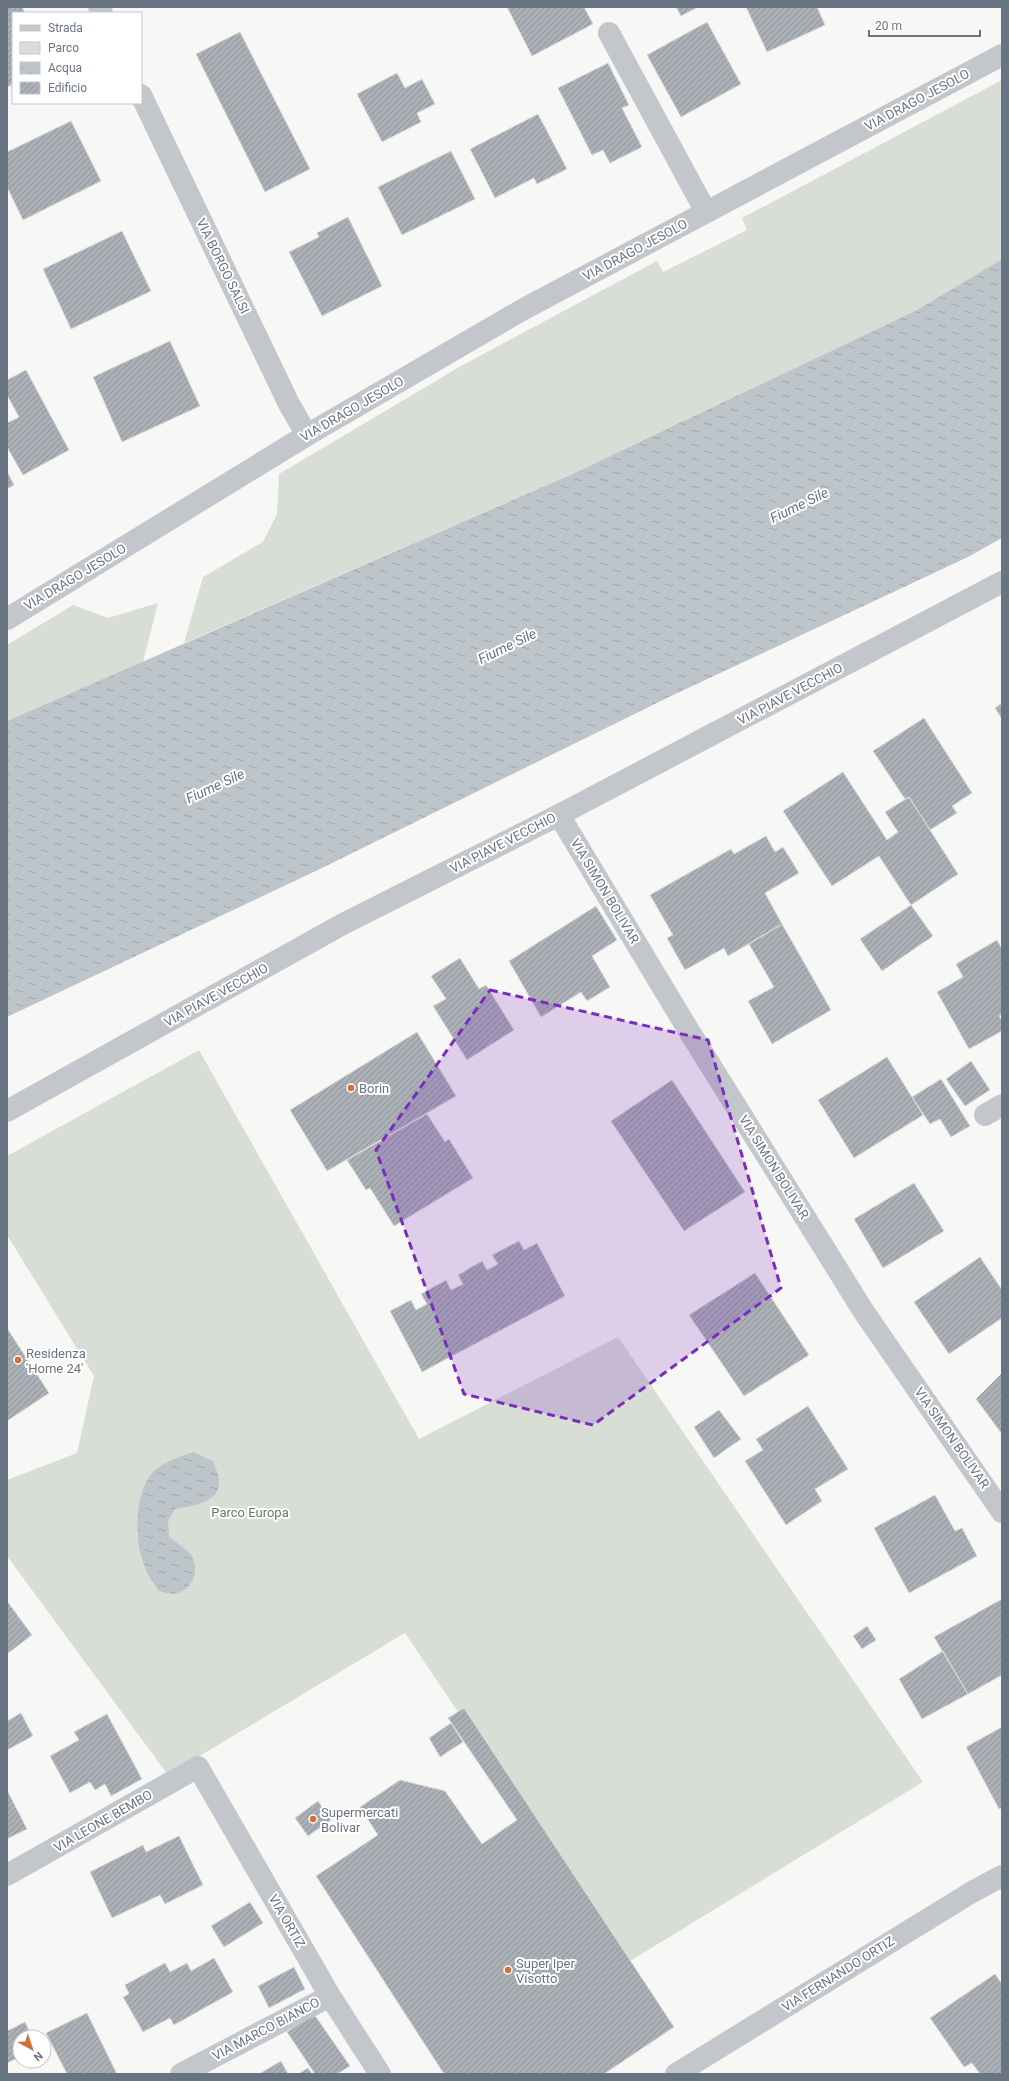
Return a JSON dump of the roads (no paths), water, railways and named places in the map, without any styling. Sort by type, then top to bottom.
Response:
[{"type":"street","points":[[609,33],[706,212]]},
{"type":"street","name":"VIA DRAGO JESOLO","points":[[7,619],[307,435],[522,310],[1002,55]]},
{"type":"street","name":"VIA BORGO SALSI","points":[[142,97],[288,404],[307,435]]},
{"type":"street","name":"VIA PIAVE VECCHIO","points":[[7,1111],[344,924],[559,815],[1002,582]]},
{"type":"street","name":"VIA SIMON BOLIVAR","points":[[559,815],[689,1031],[864,1312],[1002,1512]]},
{"type":"street","name":"VIA LEONE BEMBO","points":[[7,1875],[198,1767]]},
{"type":"street","name":"VIA ORTIZ","points":[[198,1767],[330,1996],[380,2074]]},
{"type":"street","name":"VIA FERNANDO ORTIZ","points":[[676,2074],[972,1892],[1002,1876]]},
{"type":"street","name":"VIA MARCO BIANCO","points":[[182,2074],[330,1996]]},
{"type":"water","name":"Fiume Sile","points":[[1002,259],[1002,538],[968,557],[671,696],[322,868],[7,1017],[7,721],[570,475],[917,310]]},
{"type":"water","points":[[193,1452],[213,1461],[219,1477],[219,1487],[211,1498],[204,1502],[197,1505],[175,1509],[168,1521],[169,1537],[191,1554],[195,1564],[195,1572],[193,1580],[183,1591],[168,1594],[157,1589],[142,1559],[138,1530],[140,1501],[149,1477],[157,1468],[181,1456]]},
{"type":"place","name":"Borin","points":[[351,1088]]},
{"type":"place","name":"Residenza 'Home 24'","points":[[18,1360]]},
{"type":"place","name":"Supermercati Bolivar","points":[[313,1819]]},
{"type":"place","name":"Super Iper Visotto","points":[[508,1970]]},
{"type":"park label","name":"Parco Europa","points":[[250,1512]]}]
